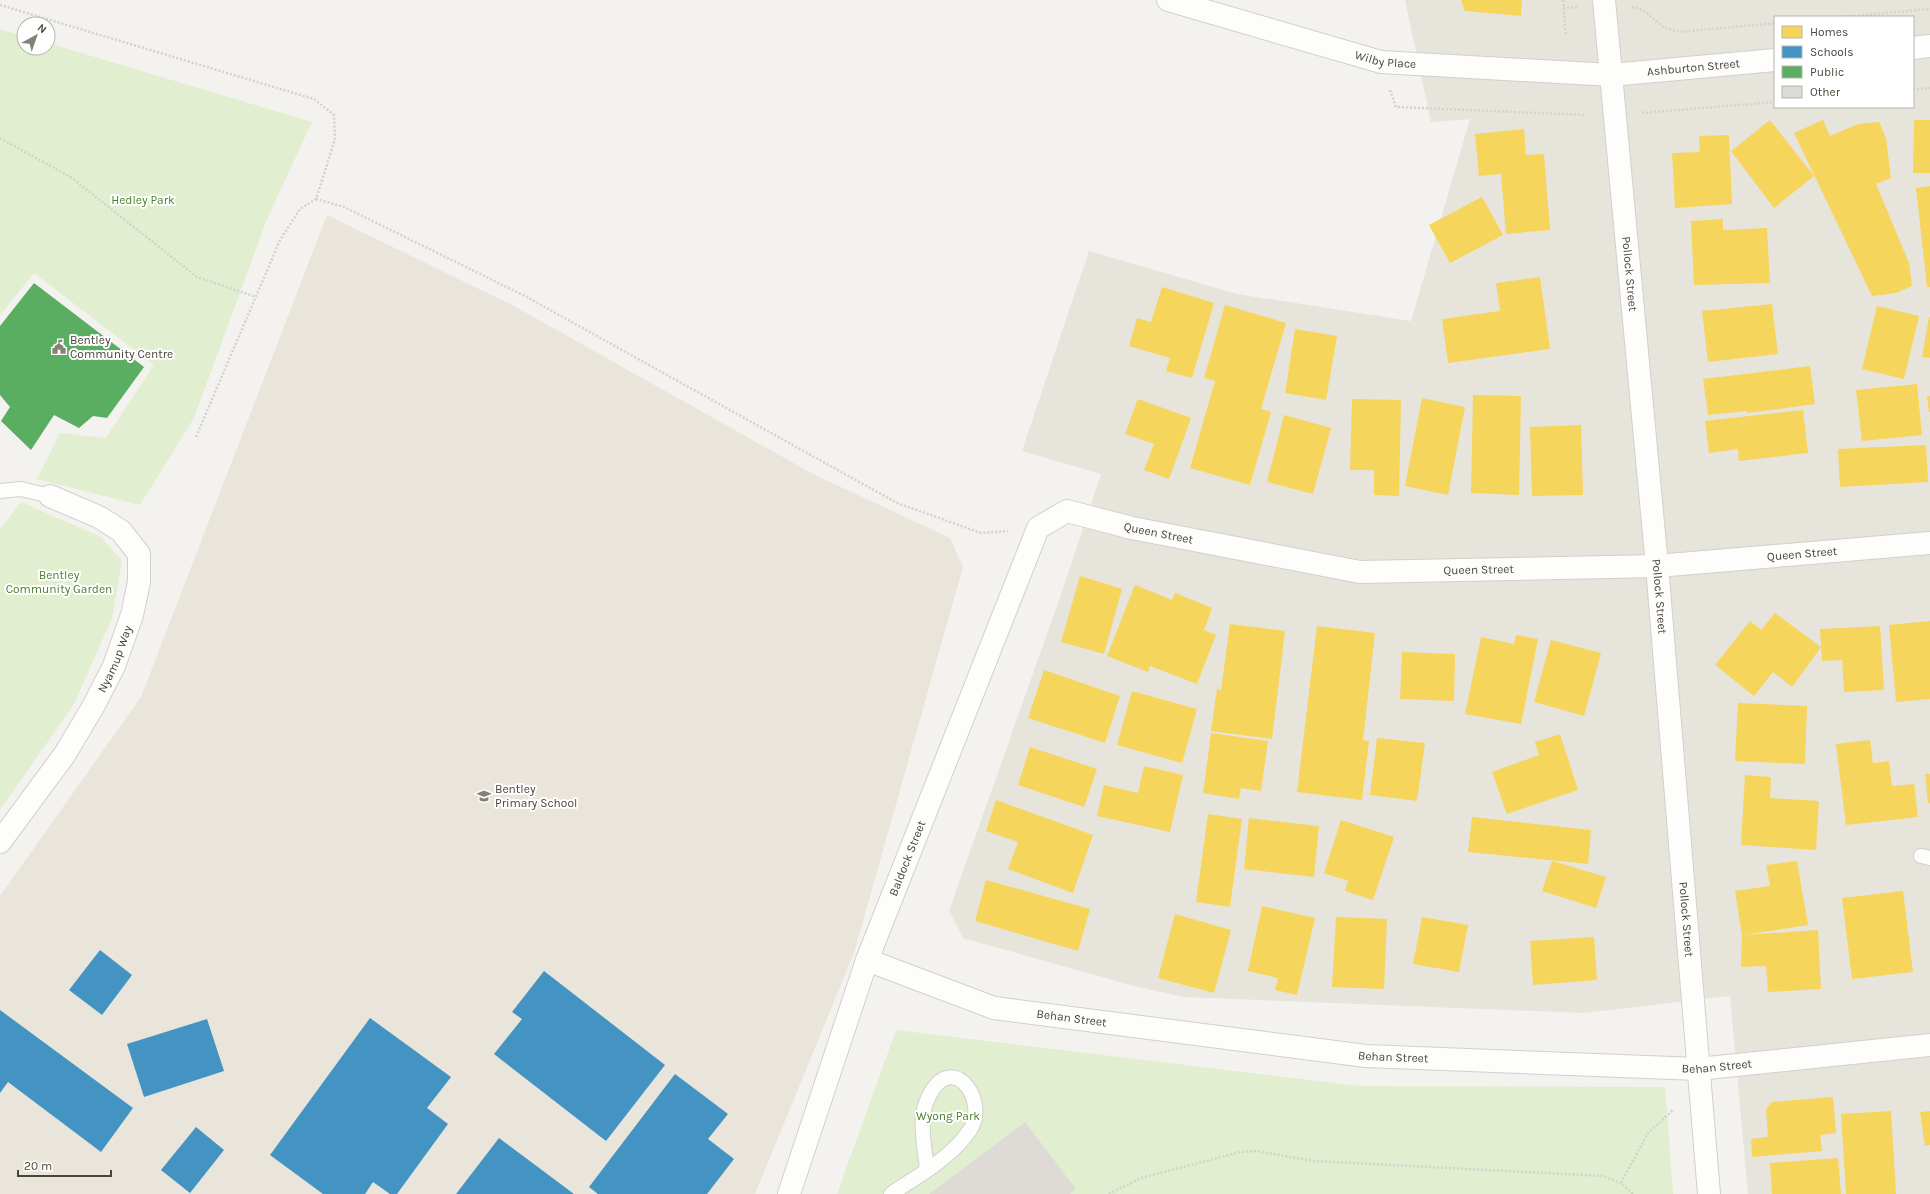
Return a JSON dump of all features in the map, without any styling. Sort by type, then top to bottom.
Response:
[{"type":"street","name":"Wilby Place","points":[[1168,0],[1381,62],[1611,75]]},
{"type":"street","name":"Pollock Street","points":[[1604,3],[1657,566],[1709,1194]]},
{"type":"street","points":[[1914,48],[1930,46]]},
{"type":"street","name":"Ashburton Street","points":[[1611,75],[1774,60]]},
{"type":"street","name":"Nyamup Way","points":[[0,842],[65,754],[97,698],[114,666],[132,615],[139,582],[139,554],[121,531],[99,517],[50,496]]},
{"type":"street","name":"Queen Street","points":[[1038,528],[1067,511],[1132,528],[1360,572],[1657,566],[1930,543]]},
{"type":"street","name":"Baldock Street","points":[[789,1194],[867,960],[1038,528]]},
{"type":"street","name":"Behan Street","points":[[867,960],[994,1008],[1366,1056],[1698,1069],[1930,1045]]},
{"type":"lane","points":[[0,490],[21,489],[50,496]]},
{"type":"lane","points":[[890,1194],[954,1151],[972,1128],[976,1114],[975,1101],[972,1091],[960,1079],[950,1078],[939,1081],[928,1097],[923,1114],[927,1169]]},
{"type":"path","points":[[1563,0],[1566,36]]},
{"type":"path","points":[[1564,8],[1604,3],[1637,8],[1643,10],[1663,27],[1679,32],[1774,23]]},
{"type":"path","points":[[0,5],[314,99],[334,115],[335,139],[316,199],[300,209],[280,240],[196,437]]},
{"type":"path","points":[[1853,16],[1930,9]]},
{"type":"path","points":[[1381,62],[1396,107],[1586,115]]},
{"type":"path","points":[[1914,90],[1930,88]]},
{"type":"path","points":[[1640,113],[1774,102]]},
{"type":"path","points":[[0,138],[72,178],[197,277],[256,297]]},
{"type":"path","points":[[316,199],[344,207],[525,296],[896,503],[981,533],[1038,528]]},
{"type":"path","points":[[1621,1184],[1648,1133],[1673,1110]]},
{"type":"path","points":[[1109,1194],[1141,1178],[1240,1152],[1256,1151],[1314,1161],[1603,1176],[1621,1184],[1633,1194]]},
{"type":"shaded area","points":[[1405,0],[1930,0],[1930,1194],[1748,1194],[1730,996],[1584,1013],[1184,997],[1134,986],[963,938],[949,911],[1066,580],[1101,474],[1022,451],[1089,251],[1237,294],[1411,321],[1470,119],[1431,122]]},
{"type":"shaded area","name":"Bentley Primary School","points":[[327,215],[514,306],[813,474],[950,538],[963,567],[854,953],[755,1194],[0,1194],[0,896],[141,697]]},
{"type":"green space","name":"Hedley Park","points":[[0,29],[16,34],[16,56],[56,56],[56,45],[312,122],[267,219],[194,418],[140,505],[37,479],[60,433],[106,438],[154,365],[34,273],[0,315]]},
{"type":"green space","name":"Bentley Community Garden","points":[[21,502],[101,537],[122,561],[112,618],[74,704],[0,810],[0,530]]},
{"type":"green space","name":"Wyong Park","points":[[896,1030],[1360,1086],[1665,1087],[1673,1194],[837,1194]]},
{"type":"building: Homes","points":[[1461,0],[1522,0],[1521,16],[1465,11]]},
{"type":"building: Homes","points":[[1770,120],[1814,176],[1774,208],[1731,151]]},
{"type":"building: Homes","points":[[1823,120],[1830,136],[1858,124],[1879,122],[1886,138],[1891,178],[1876,184],[1909,263],[1912,286],[1896,293],[1872,296],[1794,133]]},
{"type":"building: Homes","points":[[1914,120],[1930,120],[1930,173],[1913,173]]},
{"type":"building: Homes","points":[[1524,129],[1526,155],[1544,154],[1550,230],[1506,234],[1501,174],[1479,176],[1475,134]]},
{"type":"building: Homes","points":[[1729,135],[1732,204],[1675,208],[1672,153],[1700,152],[1699,136]]},
{"type":"building: Homes","points":[[1930,186],[1930,287],[1927,287],[1916,188]]},
{"type":"building: Homes","points":[[1482,197],[1503,235],[1450,263],[1429,225]]},
{"type":"building: Homes","points":[[1723,219],[1723,230],[1767,228],[1770,283],[1694,285],[1691,221]]},
{"type":"building: Homes","points":[[1540,277],[1550,349],[1448,363],[1442,319],[1500,311],[1496,283]]},
{"type":"building: Homes","points":[[1162,287],[1214,303],[1192,378],[1166,371],[1170,358],[1129,346],[1137,318],[1151,322]]},
{"type":"building: Homes","points":[[1772,304],[1778,354],[1708,362],[1702,311]]},
{"type":"building: Homes","points":[[1225,305],[1286,323],[1261,409],[1271,412],[1250,485],[1190,468],[1215,381],[1204,378]]},
{"type":"building: Homes","points":[[1877,306],[1919,316],[1904,379],[1862,369]]},
{"type":"building: Homes","points":[[1930,317],[1930,358],[1922,357]]},
{"type":"building: Homes","points":[[1295,329],[1337,336],[1326,400],[1285,393]]},
{"type":"building: Homes","points":[[1810,366],[1815,404],[1747,413],[1747,411],[1708,415],[1703,379]]},
{"type":"building: Homes","points":[[1917,384],[1922,435],[1862,441],[1856,390]]},
{"type":"building: Homes","points":[[1473,395],[1521,396],[1519,495],[1471,493]]},
{"type":"building: Homes","points":[[1927,396],[1930,396],[1930,412],[1929,412]]},
{"type":"building: Homes","points":[[1422,398],[1465,407],[1448,495],[1405,486]]},
{"type":"building: Homes","points":[[1138,399],[1191,418],[1169,479],[1144,470],[1154,444],[1125,434]]},
{"type":"building: Homes","points":[[1352,399],[1401,400],[1399,496],[1374,495],[1374,470],[1350,470]]},
{"type":"building: Homes","points":[[1803,410],[1808,453],[1739,461],[1738,449],[1709,453],[1705,421]]},
{"type":"building: Homes","points":[[1284,415],[1331,428],[1313,494],[1267,482]]},
{"type":"building: Homes","points":[[1581,425],[1583,495],[1532,496],[1530,427]]},
{"type":"building: Homes","points":[[1926,445],[1928,482],[1840,487],[1838,449]]},
{"type":"building: Homes","points":[[1080,576],[1122,589],[1104,654],[1061,642]]},
{"type":"building: Homes","points":[[1135,585],[1172,600],[1175,593],[1212,608],[1204,630],[1216,635],[1197,684],[1150,666],[1148,672],[1107,656]]},
{"type":"building: Homes","points":[[1775,613],[1821,647],[1792,687],[1773,672],[1754,696],[1715,665],[1750,621],[1761,630]]},
{"type":"building: Homes","points":[[1930,621],[1930,699],[1896,702],[1889,625]]},
{"type":"building: Homes","points":[[1230,624],[1285,631],[1272,739],[1211,731],[1217,689],[1221,690]]},
{"type":"building: Homes","points":[[1317,626],[1375,633],[1363,740],[1369,741],[1362,800],[1297,792]]},
{"type":"building: Homes","points":[[1880,626],[1884,690],[1844,692],[1842,660],[1822,661],[1820,629]]},
{"type":"building: Homes","points":[[1516,635],[1538,639],[1521,724],[1465,714],[1481,637],[1514,644]]},
{"type":"building: Homes","points":[[1551,640],[1601,653],[1584,716],[1534,702]]},
{"type":"building: Homes","points":[[1402,652],[1455,654],[1454,701],[1400,699]]},
{"type":"building: Homes","points":[[1044,670],[1120,696],[1105,743],[1028,718]]},
{"type":"building: Homes","points":[[1132,691],[1197,709],[1182,763],[1117,745]]},
{"type":"building: Homes","points":[[1738,703],[1807,706],[1805,764],[1735,761]]},
{"type":"building: Homes","points":[[1211,733],[1268,741],[1261,791],[1241,788],[1239,799],[1203,793]]},
{"type":"building: Homes","points":[[1560,734],[1578,790],[1507,814],[1492,772],[1539,755],[1535,742]]},
{"type":"building: Homes","points":[[1377,738],[1425,743],[1417,801],[1370,795]]},
{"type":"building: Homes","points":[[1870,740],[1873,763],[1889,761],[1892,786],[1914,784],[1918,817],[1846,825],[1836,744]]},
{"type":"building: Homes","points":[[1030,747],[1097,769],[1084,807],[1018,785]]},
{"type":"building: Homes","points":[[1144,766],[1183,775],[1170,832],[1097,816],[1104,785],[1138,793]]},
{"type":"building: Homes","points":[[1925,774],[1930,774],[1930,803],[1928,803]]},
{"type":"building: Homes","points":[[1745,775],[1771,777],[1770,798],[1819,801],[1816,850],[1741,845]]},
{"type":"building: Homes","points":[[996,800],[1093,835],[1073,893],[1008,869],[1018,842],[986,831]]},
{"type":"building: Homes","points":[[1208,814],[1242,819],[1230,907],[1196,902]]},
{"type":"building: Homes","points":[[1472,817],[1591,830],[1588,864],[1468,852]]},
{"type":"building: Homes","points":[[1249,818],[1319,826],[1314,877],[1244,869]]},
{"type":"building: Homes","points":[[1341,820],[1394,837],[1373,900],[1345,891],[1348,881],[1324,873]]},
{"type":"building: Homes","points":[[1552,861],[1606,877],[1596,908],[1542,891]]},
{"type":"building: Homes","points":[[1797,861],[1808,925],[1744,935],[1818,930],[1821,989],[1768,992],[1766,966],[1741,967],[1742,935],[1735,891],[1770,886],[1766,865]]},
{"type":"building: Homes","points":[[986,880],[1090,909],[1078,951],[975,921]]},
{"type":"building: Homes","points":[[1903,891],[1913,972],[1852,979],[1842,898]]},
{"type":"building: Homes","points":[[1262,906],[1315,918],[1297,995],[1275,990],[1278,978],[1248,971]]},
{"type":"building: Homes","points":[[1175,914],[1231,930],[1214,993],[1158,978]]},
{"type":"building: Homes","points":[[1336,917],[1387,919],[1384,989],[1332,987]]},
{"type":"building: Homes","points":[[1422,917],[1468,925],[1459,972],[1413,964]]},
{"type":"building: Homes","points":[[1594,937],[1597,980],[1533,985],[1530,941]]},
{"type":"building: Homes","points":[[1833,1097],[1836,1133],[1820,1135],[1822,1151],[1752,1157],[1751,1139],[1768,1137],[1766,1109],[1772,1102]]},
{"type":"building: Homes","points":[[1891,1111],[1896,1194],[1846,1194],[1841,1114]]},
{"type":"building: Homes","points":[[1930,1111],[1930,1145],[1925,1146],[1920,1112]]},
{"type":"building: Homes","points":[[1838,1158],[1841,1194],[1772,1194],[1770,1163]]},
{"type":"building: Schools","points":[[100,950],[132,975],[102,1015],[69,990]]},
{"type":"building: Schools","points":[[544,971],[665,1065],[606,1141],[494,1054],[522,1019],[512,1012]]},
{"type":"building: Schools","points":[[0,1010],[133,1108],[101,1152],[8,1082],[0,1093]]},
{"type":"building: Schools","points":[[370,1018],[451,1077],[427,1108],[448,1124],[397,1194],[390,1194],[373,1182],[365,1194],[323,1194],[270,1155]]},
{"type":"building: Schools","points":[[207,1019],[224,1071],[144,1097],[127,1044]]},
{"type":"building: Schools","points":[[675,1074],[728,1114],[708,1139],[734,1159],[707,1194],[598,1194],[589,1187]]},
{"type":"building: Schools","points":[[196,1127],[224,1150],[190,1193],[161,1170]]},
{"type":"building: Schools","points":[[499,1138],[574,1194],[456,1194]]},
{"type":"building: Public","name":"Bentley Community Centre","points":[[34,283],[144,367],[107,418],[93,416],[79,428],[54,415],[31,450],[1,421],[10,407],[0,395],[0,326]]},
{"type":"building: Other","points":[[1025,1122],[1076,1189],[1070,1194],[929,1194]]},
{"type":"place","name":"Bentley Community Centre","points":[[59,347]]},
{"type":"place","name":"Bentley Primary School","points":[[484,796]]}]
